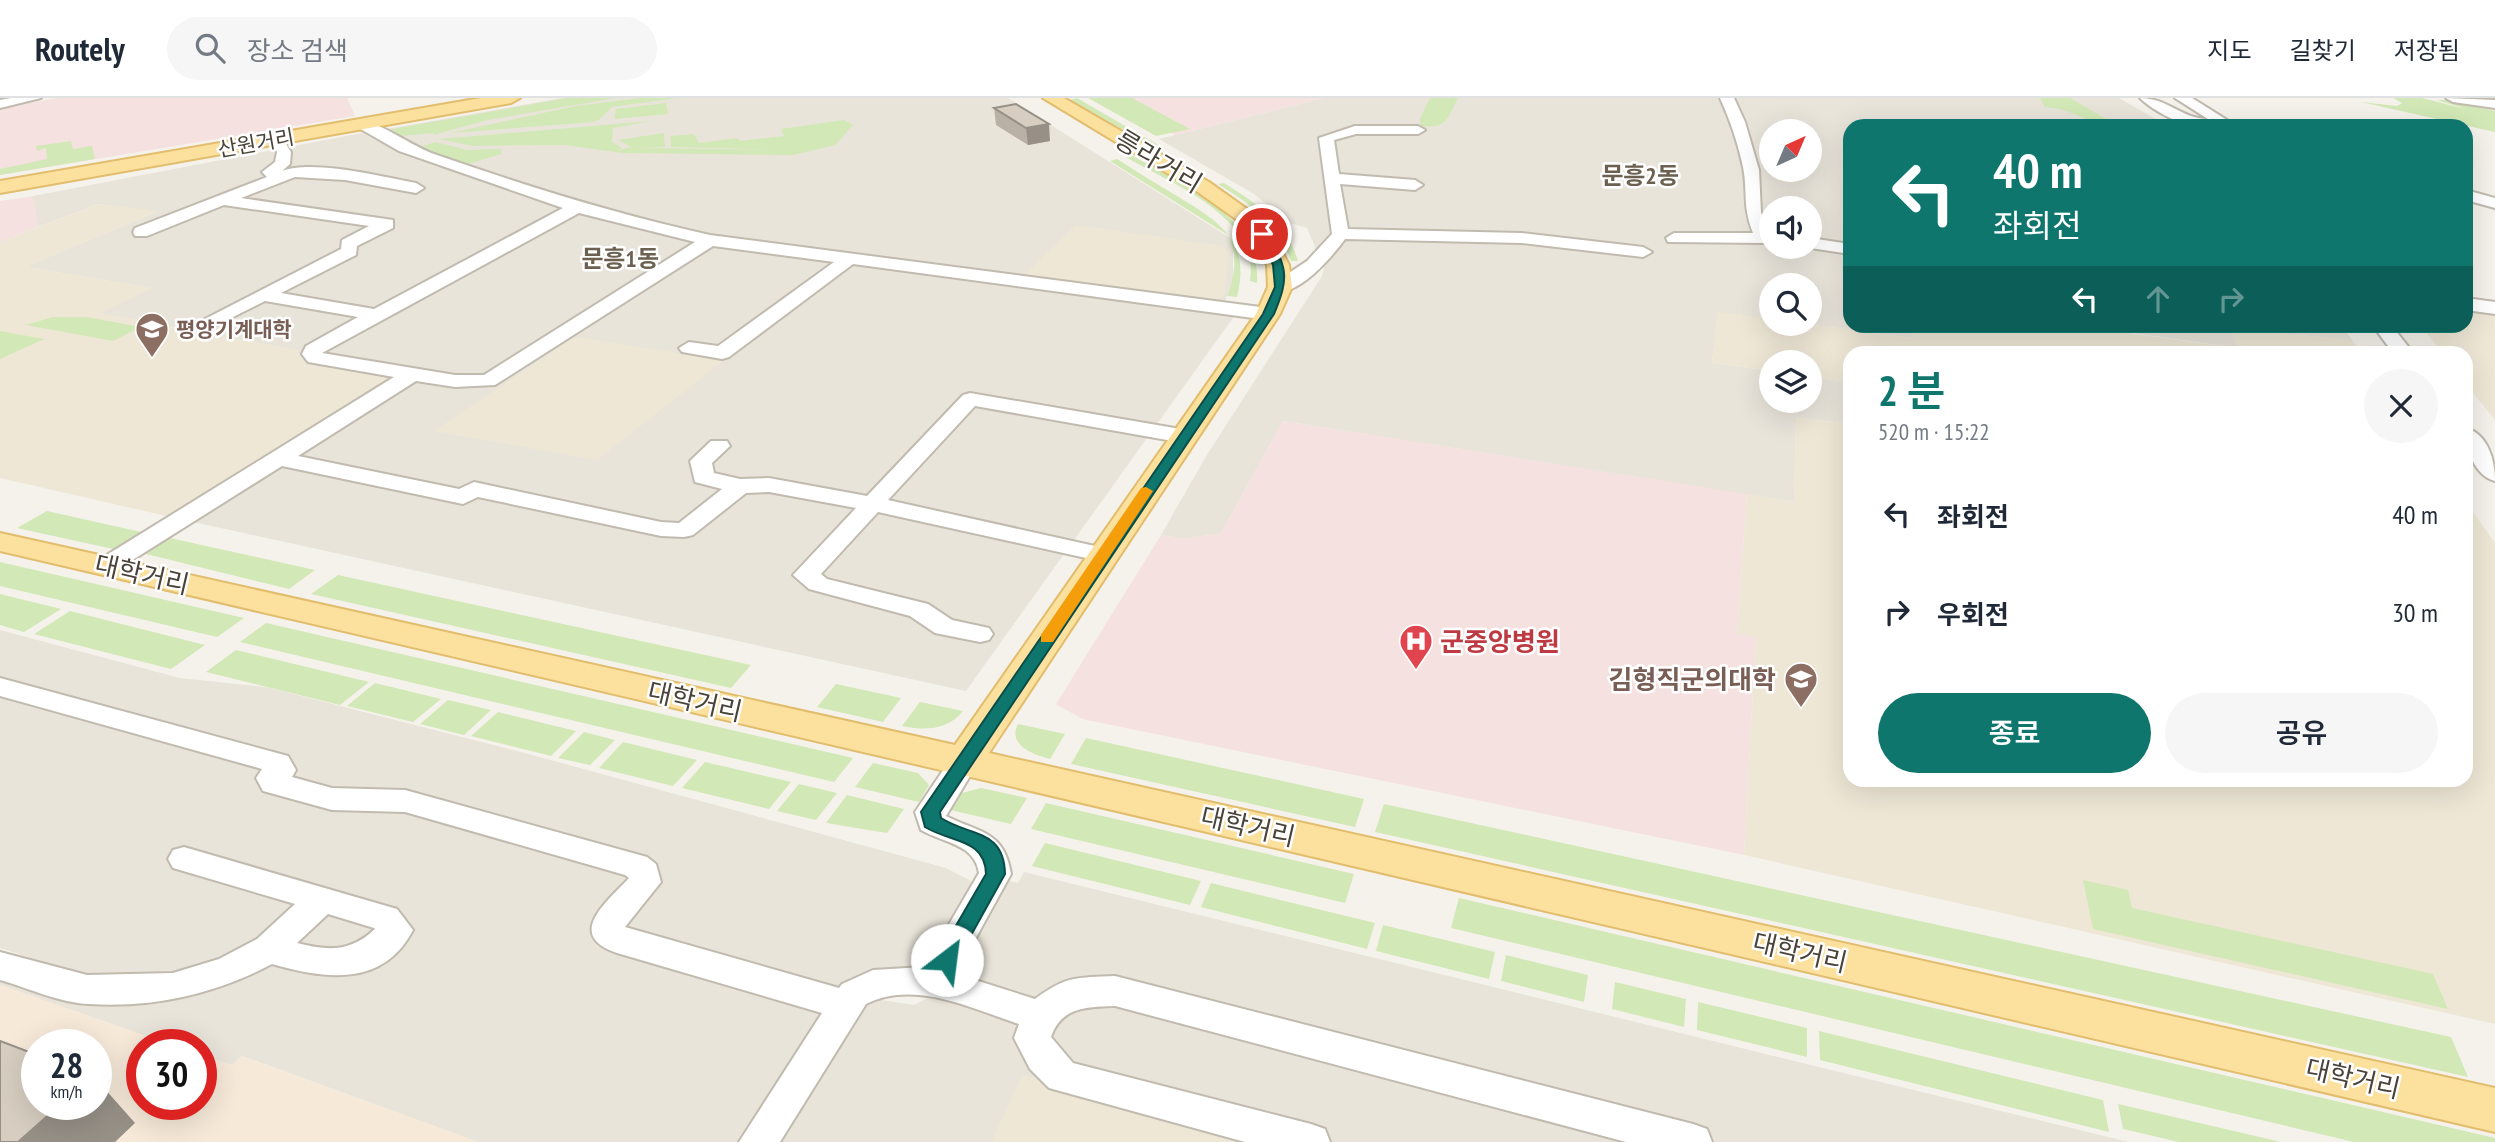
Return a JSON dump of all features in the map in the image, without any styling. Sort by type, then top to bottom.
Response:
[{"type":"main road","name":"산원거리","points":[[0,187],[511,98]]},
{"type":"main road","name":"릉라거리","points":[[1052,98],[1202,186],[1247,218],[1262,234],[1278,265],[1280,287]]},
{"type":"main road","points":[[964,761],[1268,314],[1280,287]]},
{"type":"main road","name":"대학거리","points":[[0,542],[2495,1110]]},
{"type":"street","points":[[0,104],[34,98]]},
{"type":"street","points":[[1727,98],[1738,122],[1751,170],[1753,212],[1759,222]]},
{"type":"street","points":[[2147,98],[2184,119]]},
{"type":"street","points":[[2182,98],[2218,119]]},
{"type":"street","points":[[2453,98],[2495,104]]},
{"type":"street","points":[[362,124],[411,151],[578,207],[710,240],[1268,314]]},
{"type":"street","points":[[1280,287],[1307,272],[1323,258],[1340,234],[1325,138],[1355,130],[1418,130]]},
{"type":"street","points":[[276,139],[284,152],[282,164],[270,172],[278,177]]},
{"type":"street","points":[[141,232],[293,172],[318,173],[416,188]]},
{"type":"street","points":[[1330,178],[1415,185]]},
{"type":"street","points":[[2473,197],[2495,203]]},
{"type":"street","points":[[210,321],[350,251],[348,244],[387,224],[222,200]]},
{"type":"street","points":[[578,207],[320,346],[312,354],[315,358],[456,381],[488,381],[710,240]]},
{"type":"street","points":[[1340,234],[1521,238],[1643,252]]},
{"type":"street","points":[[1674,238],[1759,238]]},
{"type":"street","points":[[1822,245],[1843,248]]},
{"type":"street","points":[[689,348],[722,353],[850,258]]},
{"type":"street","points":[[263,295],[377,315]]},
{"type":"street","points":[[292,321],[321,305]]},
{"type":"street","points":[[2473,305],[2495,308]]},
{"type":"street","points":[[106,566],[413,374]]},
{"type":"street","points":[[980,634],[944,627],[919,610],[818,584],[806,575],[970,399],[1184,436]]},
{"type":"street","points":[[2473,444],[2495,474]]},
{"type":"street","points":[[719,446],[701,461],[703,477],[740,486],[769,485],[873,503],[1104,555]]},
{"type":"street","points":[[281,459],[463,497],[474,489],[661,529],[684,530],[740,486]]},
{"type":"street","points":[[0,687],[277,763],[281,770],[271,778],[274,783],[332,799],[405,801],[636,866],[645,873],[645,883],[608,923],[608,933],[617,939],[846,1004]]},
{"type":"street","points":[[934,981],[996,874],[995,858],[984,843],[946,831],[932,822],[930,812],[964,761]]},
{"type":"street","points":[[184,859],[385,918],[396,930],[379,948],[356,961],[324,965],[269,949]]},
{"type":"street","points":[[0,966],[87,990],[173,987],[229,970],[269,949],[321,900]]},
{"type":"street","points":[[758,1142],[846,1004],[854,994],[873,984],[934,981],[1040,1016]]},
{"type":"street","points":[[1311,1142],[1062,1076],[1043,1058],[1031,1038],[1040,1016],[1069,993],[1115,991],[1693,1142]]},
{"type":"shaded area","points":[[59,98],[347,98],[355,116],[0,175],[0,108]]},
{"type":"shaded area","points":[[562,98],[1008,98],[1227,236],[1233,246],[1233,279],[1225,301],[696,233],[593,209],[407,145],[387,129]]},
{"type":"shaded area","points":[[1108,98],[1324,98],[1175,135]]},
{"type":"shaded area","points":[[1324,98],[2119,98],[2156,119],[1843,119],[1843,329],[1822,326],[1822,273],[1759,273],[1759,318],[1718,313],[1712,363],[1759,369],[1759,413],[1822,413],[1822,378],[1843,381],[1843,423],[1796,417],[1794,502],[1283,421],[1221,533],[1184,539],[1161,535],[1205,458],[1322,276],[1324,268],[1307,228],[1290,223],[1254,194],[1159,139]]},
{"type":"shaded area","points":[[362,133],[403,155],[566,209],[621,223],[1235,315],[966,691],[175,518],[308,362],[300,357],[300,351],[99,313],[151,288],[25,267],[156,212],[98,204],[38,227],[33,198],[28,197]]},
{"type":"shaded area","points":[[33,198],[38,227],[0,242],[0,201]]},
{"type":"shaded area","name":"평양기계대학","points":[[98,204],[158,211],[26,267],[152,288],[101,313],[301,351],[300,357],[308,362],[397,379],[175,518],[0,478],[0,242]]},
{"type":"shaded area","points":[[1076,225],[1223,246],[1228,252],[1225,294],[1218,300],[1024,275]]},
{"type":"shaded area","points":[[1718,312],[1759,317],[1759,336],[1822,336],[1822,326],[1843,329],[1843,333],[1875,333],[1913,338],[1913,333],[2127,333],[2223,346],[1843,346],[1843,381],[1822,378],[1822,350],[1759,350],[1759,369],[1712,363]]},
{"type":"shaded area","points":[[2473,312],[2495,313],[2495,420],[2473,393],[2473,346],[2437,346],[2426,333],[2473,333]]},
{"type":"shaded area","points":[[1875,333],[1913,333],[1913,338]]},
{"type":"shaded area","points":[[2134,333],[2232,333],[2238,346]]},
{"type":"shaded area","points":[[2231,333],[2279,333],[2352,340],[2356,346],[2237,346]]},
{"type":"shaded area","points":[[2279,333],[2347,333],[2352,340]]},
{"type":"shaded area","points":[[575,337],[724,360],[597,460],[434,431]]},
{"type":"shaded area","name":"김형직군의대학","points":[[1796,417],[1843,423],[1843,787],[2473,787],[2473,512],[2495,543],[2495,1024],[1744,855],[1756,638],[1737,634],[1747,494],[1794,502]]},
{"type":"shaded area","name":"군중앙병원","points":[[1283,421],[1747,494],[1737,633],[1756,637],[1744,855],[1082,719],[1056,704],[1161,535],[1184,539],[1221,533]]},
{"type":"shaded area","points":[[0,630],[180,678],[266,687],[536,756],[946,868],[971,881],[966,900],[923,970],[866,980],[751,1142],[478,1142],[242,1056],[232,1065],[217,1060],[217,1029],[126,1029],[0,985],[0,980],[28,957],[0,948]]},
{"type":"shaded area","points":[[1024,872],[2129,1142],[771,1142],[869,998],[914,1005],[937,993],[1009,881],[1018,883]]},
{"type":"shaded area","points":[[0,985],[126,1029],[126,1120],[217,1120],[217,1060],[232,1065],[241,1056],[478,1142],[0,1142]]},
{"type":"shaded area","points":[[1023,1075],[1250,1142],[991,1142]]},
{"type":"green space","points":[[567,98],[615,98],[488,120],[433,135],[434,133],[400,136],[387,130]]},
{"type":"green space","points":[[641,98],[677,98],[612,107],[599,120],[593,122],[450,133],[576,106]]},
{"type":"green space","points":[[1077,98],[1165,149],[1154,147],[1070,100]]},
{"type":"green space","points":[[1088,98],[1132,98],[1190,129],[1156,136]]},
{"type":"green space","points":[[1430,98],[1458,98],[1445,121],[1436,126],[1421,126],[1420,119]]},
{"type":"green space","points":[[2040,98],[2070,98],[2106,119],[2088,119],[2064,110],[2045,107]]},
{"type":"green space","points":[[2393,98],[2422,98],[2469,110],[2437,100],[2450,100],[2495,111],[2495,132],[2473,127],[2473,119],[2437,119],[2361,102],[2397,106],[2402,103]]},
{"type":"green space","points":[[666,103],[668,114],[614,119],[616,109]]},
{"type":"green space","points":[[844,120],[853,125],[835,145],[793,155],[623,153],[564,145],[473,146],[439,139],[651,121],[613,128],[612,142],[622,148],[616,151],[631,147],[618,140],[664,133],[665,147],[635,148],[796,150],[671,147],[670,136],[694,134],[699,143],[737,138],[741,141],[784,136],[781,129]]},
{"type":"green space","points":[[71,141],[73,149],[92,146],[95,159],[0,175],[0,169],[47,159],[46,148],[37,151],[36,146]]},
{"type":"green space","points":[[436,142],[467,150],[501,149],[501,154],[468,164],[419,147]]},
{"type":"green space","points":[[1133,156],[1195,191],[1232,221],[1246,239],[1255,259],[1257,283],[1250,281],[1249,258],[1241,238],[1227,220],[1188,191],[1126,157]]},
{"type":"green space","points":[[1117,159],[1192,206],[1219,225],[1228,235],[1110,161]]},
{"type":"green space","points":[[1224,183],[1269,215],[1286,235],[1298,261],[1291,261],[1279,236],[1262,216],[1218,184]]},
{"type":"green space","points":[[1228,235],[1236,247],[1240,261],[1237,297],[1227,296],[1234,266]]},
{"type":"green space","points":[[53,317],[86,317],[141,327],[113,341],[26,325]]},
{"type":"green space","points":[[0,331],[44,339],[0,359]]},
{"type":"green space","points":[[47,511],[150,534],[122,549],[113,549],[17,528]]},
{"type":"green space","points":[[161,536],[315,570],[289,589],[138,552]]},
{"type":"green space","points":[[0,562],[244,618],[217,637],[0,586]]},
{"type":"green space","points":[[338,575],[751,665],[731,688],[311,594]]},
{"type":"green space","points":[[0,594],[61,609],[24,632],[0,625]]},
{"type":"green space","points":[[70,611],[205,645],[171,669],[34,634]]},
{"type":"green space","points":[[266,623],[853,758],[834,782],[240,642]]},
{"type":"green space","points":[[236,650],[369,682],[340,705],[206,672]]},
{"type":"green space","points":[[375,683],[441,699],[413,722],[347,706]]},
{"type":"green space","points":[[836,684],[901,698],[883,722],[817,707]]},
{"type":"green space","points":[[448,700],[491,710],[464,735],[420,724]]},
{"type":"green space","points":[[920,702],[963,711],[950,722],[935,728],[902,726]]},
{"type":"green space","points":[[498,712],[576,731],[551,756],[471,736]]},
{"type":"green space","points":[[1018,724],[1065,734],[1050,759],[1023,748],[1016,738]]},
{"type":"green space","points":[[584,732],[615,740],[590,765],[558,758]]},
{"type":"green space","points":[[1086,738],[1364,799],[1355,827],[1071,764]]},
{"type":"green space","points":[[623,742],[697,760],[673,786],[599,768]]},
{"type":"green space","points":[[705,762],[791,782],[769,809],[682,788]]},
{"type":"green space","points":[[873,763],[918,773],[929,785],[919,802],[855,787]]},
{"type":"green space","points":[[799,784],[837,793],[816,820],[777,811]]},
{"type":"green space","points":[[981,788],[1027,798],[1011,824],[946,809],[958,794]]},
{"type":"green space","points":[[847,795],[904,809],[887,833],[826,823]]},
{"type":"green space","points":[[1046,803],[1354,874],[1345,903],[1031,829]]},
{"type":"green space","points":[[1384,804],[2451,1037],[2468,1077],[1375,832]]},
{"type":"green space","points":[[1045,843],[1201,881],[1190,905],[1032,866]]},
{"type":"green space","points":[[2083,880],[2128,890],[2132,908],[2433,974],[2448,1009],[2093,929]]},
{"type":"green space","points":[[1211,883],[1375,923],[1367,949],[1201,907]]},
{"type":"green space","points":[[1459,898],[2495,1138],[2495,1142],[2354,1142],[1451,928]]},
{"type":"green space","points":[[1383,925],[1495,952],[1489,979],[1376,951]]},
{"type":"green space","points":[[1506,955],[1588,975],[1584,1002],[1501,981]]},
{"type":"green space","points":[[1615,982],[1686,999],[1684,1027],[1612,1009]]},
{"type":"green space","points":[[1698,1002],[1807,1028],[1807,1057],[1697,1030]]},
{"type":"green space","points":[[1819,1031],[2103,1100],[2109,1132],[1820,1060]]},
{"type":"green space","points":[[2118,1104],[2281,1142],[2179,1142],[2123,1129]]},
{"type":"building","points":[[1016,104],[1049,124],[1026,128],[994,108]]},
{"type":"building","points":[[0,1041],[21,1049],[21,1120],[43,1120],[18,1142],[0,1142]]},
{"type":"slow traffic","points":[[1047,638],[1146,491]]},
{"type":"place","name":"평양기계대학","points":[[152,359]]},
{"type":"place","name":"군중앙병원","points":[[1416,671]]},
{"type":"place","name":"김형직군의대학","points":[[1801,709]]},
{"type":"district","name":"문흥2동","points":[[1640,175]]},
{"type":"district","name":"문흥1동","points":[[620,258]]},
{"type":"route","points":[[947,960],[996,874],[995,858],[984,843],[946,831],[932,822],[930,812],[1268,314],[1280,287],[1278,265],[1262,234]]}]
